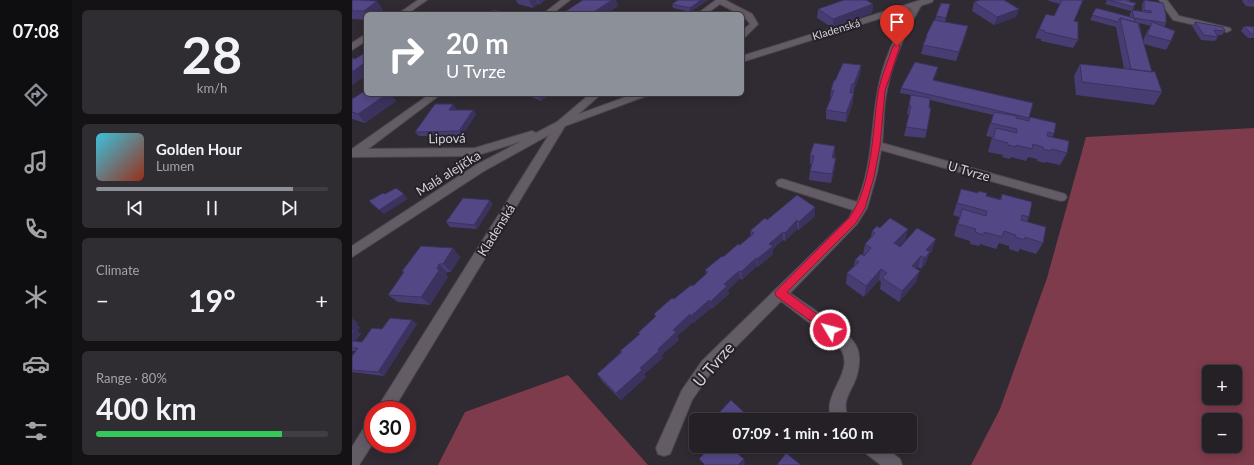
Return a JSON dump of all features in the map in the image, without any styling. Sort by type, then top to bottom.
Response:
[{"type":"street","points":[[405,12],[423,0]]},
{"type":"street","points":[[550,12],[566,0]]},
{"type":"street","points":[[704,12],[720,0],[742,12]]},
{"type":"street","name":"Kladenská","points":[[744,58],[929,0]]},
{"type":"street","points":[[1163,0],[1176,18],[1226,30]]},
{"type":"street","name":"U Tvrze","points":[[664,448],[687,395],[707,366],[852,221],[861,208],[870,177],[876,146],[882,91],[892,57],[906,24],[918,4]]},
{"type":"street","points":[[744,13],[749,16],[754,24],[744,33]]},
{"type":"street","points":[[352,46],[364,38]]},
{"type":"street","points":[[354,153],[433,96]]},
{"type":"street","points":[[561,124],[594,96]]},
{"type":"street","points":[[561,124],[638,96]]},
{"type":"street","name":"Kladenská","points":[[390,401],[561,124]]},
{"type":"street","name":"Lipová","points":[[354,153],[475,152],[561,124]]},
{"type":"street","name":"Malá alejíčka","points":[[352,252],[480,168],[561,124]]},
{"type":"street","name":"U Tvrze","points":[[876,146],[1061,197]]},
{"type":"street","points":[[782,183],[861,208]]},
{"type":"street","points":[[780,292],[842,339],[850,348],[852,366],[849,378],[840,394],[837,413]]},
{"type":"street","points":[[352,462],[364,443]]},
{"type":"street","points":[[879,453],[894,465]]},
{"type":"shaded area","points":[[1254,128],[1254,465],[971,465],[1000,409],[1047,278],[1086,137]]},
{"type":"shaded area","points":[[568,375],[648,465],[438,465],[465,412]]},
{"type":"building","points":[[352,0],[377,1],[364,11],[352,11]]},
{"type":"building","points":[[583,0],[612,0],[594,12],[566,11]]},
{"type":"building","points":[[678,0],[701,0],[690,8],[672,4]]},
{"type":"building","points":[[844,0],[866,0],[873,4],[833,19],[818,9]]},
{"type":"building","points":[[980,0],[1004,0],[1019,9],[997,17],[974,2]]},
{"type":"building","points":[[1062,0],[1083,0],[1074,21],[1078,22],[1078,40],[1044,32],[1045,31],[1039,29],[1046,14],[1054,16]]},
{"type":"building","points":[[1109,0],[1128,0],[1127,1],[1136,3],[1133,7]]},
{"type":"building","points":[[1144,0],[1163,3],[1166,23],[1134,18],[1132,10],[1151,13],[1151,11],[1144,10]]},
{"type":"building","points":[[1248,0],[1254,0],[1254,2],[1249,2]]},
{"type":"building","points":[[941,3],[950,4],[946,18],[936,16]]},
{"type":"building","points":[[1096,8],[1134,18],[1135,22],[1120,18],[1118,22],[1092,15]]},
{"type":"building","points":[[1120,18],[1138,23],[1152,72],[1131,69]]},
{"type":"building","points":[[934,20],[968,26],[959,52],[923,45]]},
{"type":"building","points":[[1152,22],[1175,31],[1171,41],[1147,35]]},
{"type":"building","points":[[1195,22],[1223,27],[1225,31],[1214,30],[1218,37],[1204,35]]},
{"type":"building","points":[[1244,26],[1254,27],[1254,34],[1251,34]]},
{"type":"building","points":[[364,54],[364,63],[352,72],[352,58],[355,59]]},
{"type":"building","points":[[915,62],[938,67],[933,80],[1033,103],[1029,118],[901,88]]},
{"type":"building","points":[[843,63],[861,65],[854,84],[852,84],[850,93],[854,93],[846,113],[826,110],[834,91],[831,90],[834,80],[835,81]]},
{"type":"building","points":[[1080,64],[1155,72],[1162,92],[1082,82]]},
{"type":"building","points":[[364,91],[364,96],[384,96],[358,114],[352,112],[352,99]]},
{"type":"building","points":[[911,95],[930,98],[929,108],[931,108],[927,130],[906,127],[911,106],[909,105]]},
{"type":"building","points":[[435,104],[453,104],[449,110],[473,110],[459,131],[415,132]]},
{"type":"building","points":[[994,112],[1016,116],[1016,118],[1029,121],[1030,117],[1056,123],[1054,134],[1048,132],[1047,136],[1069,141],[1067,153],[1052,149],[1051,151],[1043,149],[1043,147],[1033,144],[1032,149],[1016,145],[1016,147],[993,139],[996,128],[1017,133],[1017,129],[991,123]]},
{"type":"building","points":[[814,143],[835,146],[832,158],[836,158],[832,174],[810,171],[814,156],[810,155]]},
{"type":"building","points":[[396,188],[404,194],[379,210],[369,201],[383,193],[385,194]]},
{"type":"building","points":[[961,189],[978,193],[978,191],[987,193],[986,196],[1001,200],[1002,194],[1032,202],[1029,217],[1022,215],[1021,220],[1046,227],[1043,243],[1025,237],[1025,240],[1015,237],[1016,235],[1004,231],[1002,237],[984,232],[984,235],[975,232],[976,229],[958,224],[962,209],[986,216],[987,211],[957,203]]},
{"type":"building","points":[[797,195],[815,207],[799,222],[797,220],[785,233],[783,232],[769,244],[773,246],[724,284],[727,286],[710,302],[709,300],[691,316],[690,314],[673,330],[676,332],[658,349],[659,351],[640,368],[642,370],[616,393],[597,374],[640,334],[638,333],[656,316],[654,314],[672,298],[674,299],[691,285],[693,286],[708,272],[705,270],[738,244],[740,245],[754,233],[750,231],[765,218],[767,220]]},
{"type":"building","points":[[463,198],[490,200],[474,225],[446,222]]},
{"type":"building","points":[[890,218],[908,229],[894,243],[900,247],[917,228],[936,239],[926,250],[930,252],[925,258],[921,256],[912,266],[920,271],[902,291],[882,278],[887,273],[881,269],[866,286],[847,273],[859,262],[855,260],[861,254],[864,256],[871,248],[865,244],[875,233],[872,231],[877,226],[880,228]]},
{"type":"building","points":[[421,246],[453,248],[443,264],[439,264],[437,269],[440,269],[421,297],[388,295],[404,272],[402,271]]},
{"type":"building","points":[[390,318],[412,320],[378,372],[352,370],[352,356],[358,348],[352,348],[352,341],[362,342],[372,328],[382,329]]},
{"type":"building","points":[[731,400],[745,413],[719,413]]},
{"type":"building","points":[[705,453],[737,453],[744,459],[738,465],[705,465],[699,459]]},
{"type":"building","points":[[786,453],[801,465],[777,465]]},
{"type":"route","points":[[830,330],[780,292],[799,275],[852,221],[861,208],[870,177],[876,146],[882,91],[892,57],[897,46]]}]
